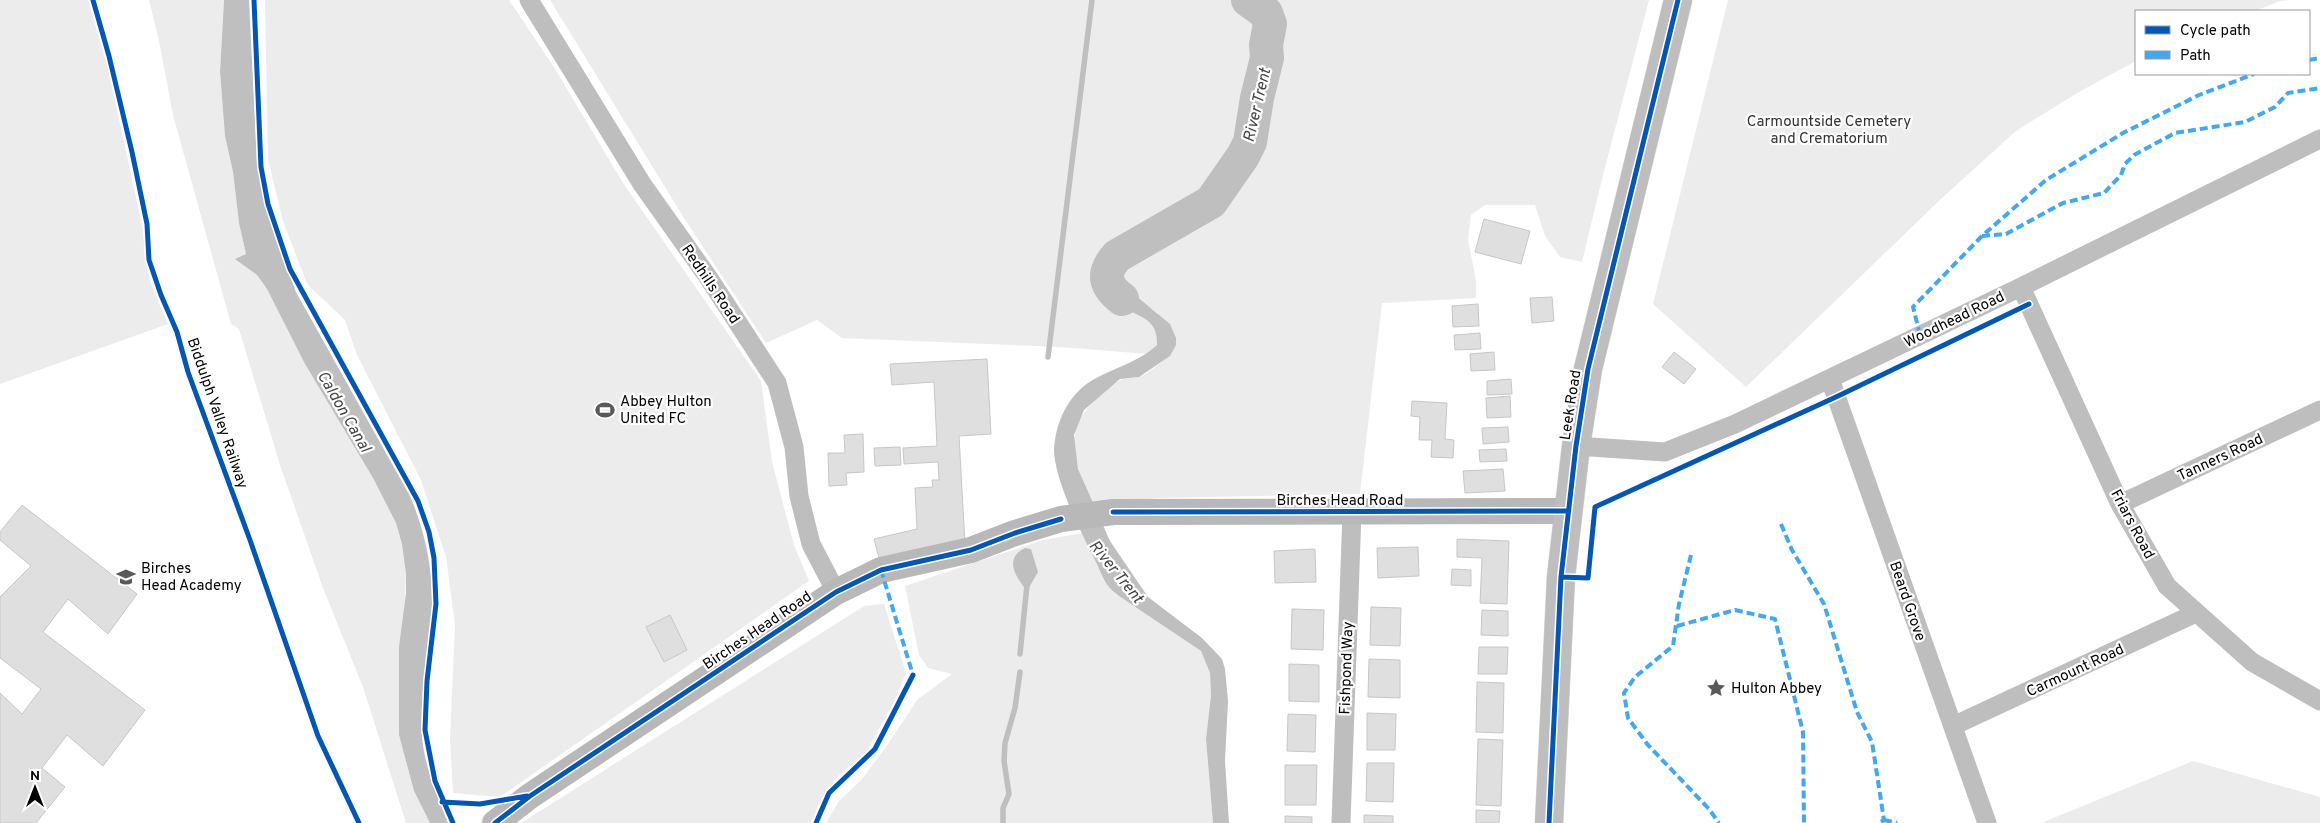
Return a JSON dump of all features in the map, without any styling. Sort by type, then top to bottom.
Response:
[{"type":"main road","name":"Leek Road","points":[[1549,823],[1560,577],[1567,511],[1588,369],[1678,0]]},
{"type":"street","name":"Redhills Road","points":[[529,0],[642,184],[708,277],[777,383],[794,447],[799,496],[810,544],[836,592]]},
{"type":"street","name":"Woodhead Road","points":[[1576,446],[1665,452],[1735,424],[2021,287],[2320,139]]},
{"type":"street","name":"Friars Road","points":[[2021,287],[2120,504],[2167,586],[2252,662],[2320,700]]},
{"type":"street","name":"Beard Grove","points":[[1830,379],[1986,823]]},
{"type":"street","name":"Tanners Road","points":[[2120,504],[2320,410]]},
{"type":"street","name":"Birches Head Road","points":[[495,823],[530,796],[836,592],[881,570],[971,550],[1020,531],[1061,519],[1113,512],[1567,511]]},
{"type":"street","name":"Fishpond Way","points":[[1341,823],[1352,512]]},
{"type":"street","name":"Carmount Road","points":[[1953,726],[2196,613]]},
{"type":"green space","points":[[0,0],[88,0],[108,69],[143,229],[145,259],[151,284],[168,324],[0,384]]},
{"type":"green space","points":[[149,0],[224,0],[220,72],[225,136],[233,172],[239,223],[246,254],[236,259],[257,275],[267,289],[305,364],[373,478],[396,523],[402,544],[406,574],[399,735],[414,791],[430,823],[406,823],[363,687],[323,588],[280,465],[239,329],[231,324],[173,115]]},
{"type":"green space","points":[[265,0],[509,0],[554,67],[623,183],[761,381],[772,462],[794,545],[809,581],[500,797],[453,793],[450,738],[455,625],[446,557],[421,480],[357,355],[345,320],[307,284],[283,221],[268,160]]},
{"type":"green space","points":[[550,0],[1649,0],[1582,262],[1560,257],[1545,236],[1535,205],[1485,205],[1471,215],[1468,239],[1476,281],[1476,298],[1382,303],[1360,494],[1157,498],[1093,505],[1078,467],[1075,451],[1075,436],[1079,422],[1088,408],[1119,381],[1142,376],[1170,356],[1158,313],[1126,291],[1118,281],[1115,272],[1121,263],[1101,259],[1097,266],[1098,281],[1113,299],[1152,325],[1156,333],[1157,345],[1148,354],[1060,347],[842,338],[817,320],[766,343],[684,218]]},
{"type":"green space","name":"Carmountside Cemetery and Crematorium","points":[[1728,0],[2291,0],[2280,1],[2258,10],[2135,10],[2135,62],[2077,93],[2016,131],[1942,198],[1746,387],[1653,304]]},
{"type":"green space","points":[[1082,533],[1108,586],[1119,596],[1201,651],[1210,673],[1211,695],[1206,739],[1213,823],[826,823],[839,801],[863,778],[917,700],[952,674],[928,668],[919,655],[905,586],[1043,540]]},
{"type":"green space","points":[[884,604],[906,673],[894,702],[867,751],[834,780],[817,808],[811,823],[521,823],[864,606]]},
{"type":"green space","points":[[2193,761],[2320,797],[2320,823],[2041,823]]},
{"type":"water","name":"Caldon Canal","points":[[224,0],[249,0],[257,163],[275,237],[296,292],[410,496],[424,536],[431,579],[432,607],[423,688],[422,736],[428,769],[448,823],[430,823],[414,791],[399,735],[399,647],[406,593],[406,574],[402,544],[396,523],[373,478],[305,364],[267,289],[257,275],[235,259],[246,254],[239,223],[233,172],[225,136],[220,72]]},
{"type":"water","points":[[1101,259],[1121,263],[1116,272],[1118,281],[1170,324],[1176,338],[1176,345],[1170,356],[1139,377],[1120,379],[1084,410],[1074,435],[1078,469],[1110,541],[1148,597],[1202,638],[1222,659],[1225,669],[1228,701],[1225,761],[1229,823],[1213,823],[1206,739],[1211,695],[1210,673],[1201,651],[1119,596],[1108,586],[1070,507],[1055,462],[1054,449],[1058,428],[1066,408],[1074,396],[1092,380],[1137,359],[1157,345],[1156,333],[1150,323],[1119,305],[1107,294],[1098,281],[1097,266]]},
{"type":"water","points":[[1025,548],[1031,549],[1038,572],[1027,591],[1016,574],[1013,563],[1014,557],[1018,552]]},
{"type":"building","points":[[1484,219],[1530,231],[1521,264],[1475,252]]},
{"type":"building","points":[[1552,297],[1554,321],[1532,323],[1530,298]]},
{"type":"building","points":[[1478,304],[1479,326],[1453,327],[1452,306]]},
{"type":"building","points":[[1480,333],[1481,349],[1455,350],[1454,335]]},
{"type":"building","points":[[1494,352],[1495,370],[1471,371],[1470,354]]},
{"type":"building","points":[[1674,352],[1696,369],[1684,384],[1662,367]]},
{"type":"building","points":[[987,359],[991,434],[959,436],[965,544],[879,558],[874,539],[917,529],[915,488],[933,487],[932,480],[939,480],[938,462],[904,464],[903,448],[937,446],[934,382],[892,385],[890,364]]},
{"type":"building","points":[[1511,379],[1512,394],[1487,395],[1487,381]]},
{"type":"building","points":[[1510,396],[1511,417],[1487,418],[1486,398]]},
{"type":"building","points":[[1412,401],[1447,403],[1445,439],[1454,440],[1453,458],[1431,457],[1432,440],[1419,440],[1420,417],[1411,416]]},
{"type":"building","points":[[1508,427],[1509,442],[1483,444],[1482,428]]},
{"type":"building","points":[[863,434],[864,472],[846,473],[847,485],[829,486],[828,453],[845,453],[844,435]]},
{"type":"building","points":[[900,447],[901,465],[875,466],[874,448]]},
{"type":"building","points":[[1506,449],[1507,461],[1480,462],[1479,450]]},
{"type":"building","points":[[1503,469],[1505,491],[1465,493],[1463,471]]},
{"type":"building","points":[[22,505],[137,594],[108,634],[68,599],[43,632],[145,710],[103,766],[67,735],[42,768],[65,787],[36,823],[0,823],[0,693],[22,714],[41,689],[0,658],[0,597],[31,566],[0,540],[0,532]]},
{"type":"building","points":[[1457,539],[1509,541],[1507,604],[1480,603],[1482,558],[1457,557]]},
{"type":"building","points":[[1418,547],[1419,576],[1378,578],[1377,548]]},
{"type":"building","points":[[1315,549],[1316,582],[1275,583],[1274,551]]},
{"type":"building","points":[[1452,569],[1471,570],[1471,586],[1451,585]]},
{"type":"building","points":[[1371,607],[1401,608],[1400,646],[1370,645]]},
{"type":"building","points":[[1292,609],[1324,610],[1323,650],[1291,649]]},
{"type":"building","points":[[1482,610],[1508,611],[1508,636],[1481,635]]},
{"type":"building","points":[[670,615],[687,650],[664,662],[646,627]]},
{"type":"building","points":[[1479,647],[1508,647],[1507,674],[1478,674]]},
{"type":"building","points":[[1369,659],[1400,660],[1400,698],[1368,697]]},
{"type":"building","points":[[1289,664],[1319,665],[1319,702],[1289,701]]},
{"type":"building","points":[[1477,682],[1504,683],[1503,733],[1476,732]]},
{"type":"building","points":[[1367,713],[1396,714],[1395,750],[1367,750]]},
{"type":"building","points":[[1288,714],[1316,715],[1315,752],[1287,751]]},
{"type":"building","points":[[1478,739],[1503,740],[1501,806],[1476,805]]},
{"type":"building","points":[[1367,763],[1394,763],[1393,802],[1366,801]]},
{"type":"building","points":[[1285,765],[1317,765],[1316,805],[1285,805]]},
{"type":"building","points":[[1476,810],[1500,811],[1499,823],[1476,823]]},
{"type":"building","points":[[1364,815],[1393,816],[1393,823],[1364,823]]},
{"type":"building","points":[[1285,816],[1312,817],[1312,823],[1285,823]]},
{"type":"waterway","points":[[1048,357],[1092,0]]},
{"type":"waterway","name":"River Trent","points":[[1122,299],[1112,289],[1107,279],[1107,273],[1112,262],[1117,256],[1211,202],[1243,156],[1250,142],[1257,98],[1267,58],[1266,45],[1270,24],[1266,13],[1248,0]]},
{"type":"waterway","points":[[1020,654],[1027,585]]},
{"type":"waterway","points":[[1003,823],[1003,808],[1009,794],[1004,761],[1005,743],[1015,708],[1020,672]]},
{"type":"marked path","points":[[2310,60],[2320,58]]},
{"type":"marked path","points":[[1920,335],[1913,307],[1982,236],[2046,180],[2123,133],[2199,95],[2251,75]]},
{"type":"marked path","points":[[1982,236],[2006,234],[2063,203],[2104,193],[2121,175],[2125,164],[2134,155],[2175,133],[2245,122],[2275,107],[2288,93],[2320,88]]},
{"type":"marked path","points":[[1781,524],[1792,550],[1824,604],[1857,712],[1872,742],[1884,820],[1879,823]]},
{"type":"marked path","points":[[1691,555],[1679,604],[1673,646],[1635,677],[1624,693],[1628,718],[1648,745],[1709,809],[1719,823]]},
{"type":"marked path","points":[[881,570],[913,675]]},
{"type":"marked path","points":[[1677,626],[1735,610],[1775,619],[1803,732],[1804,823]]},
{"type":"marked path","points":[[1884,820],[1897,823]]},
{"type":"cycle path","name":"Biddulph Valley Railway","points":[[93,0],[109,56],[132,152],[147,224],[149,260],[161,295],[177,332],[188,372],[250,540],[318,736],[359,823]]},
{"type":"cycle path","points":[[254,0],[261,167],[268,204],[290,269],[418,501],[429,532],[434,558],[436,604],[427,681],[425,730],[435,781],[453,823]]},
{"type":"cycle path","points":[[1549,823],[1561,577],[1576,446],[1588,369],[1678,0]]},
{"type":"cycle path","points":[[1561,577],[1588,578],[1595,507],[1836,397],[2029,304]]},
{"type":"cycle path","points":[[1113,512],[1567,511]]},
{"type":"cycle path","points":[[495,823],[530,796],[836,592],[881,570],[971,550],[1015,533],[1061,519]]},
{"type":"cycle path","points":[[816,823],[829,793],[875,749],[913,675]]},
{"type":"cycle path","points":[[442,802],[480,804],[527,796]]},
{"type":"place","name":"Abbey Hulton United FC","points":[[605,410]]},
{"type":"place","name":"Birches Head Academy","points":[[126,577]]},
{"type":"place","name":"Hulton Abbey","points":[[1716,688]]}]
